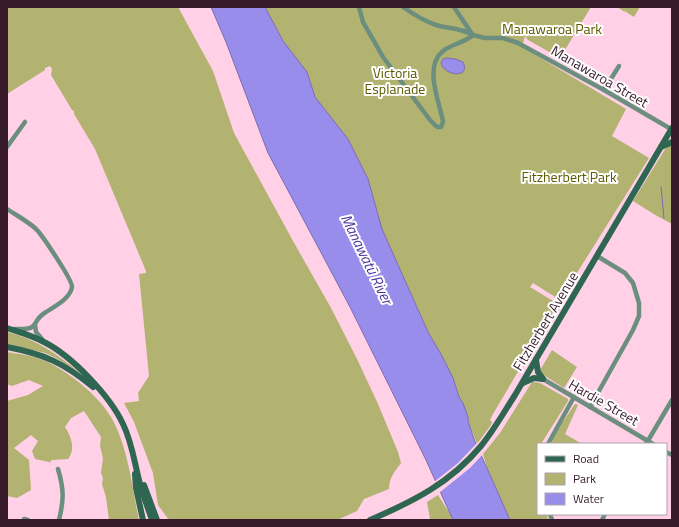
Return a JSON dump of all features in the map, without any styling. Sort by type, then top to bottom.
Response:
[{"type":"main road","name":"Fitzherbert Avenue","points":[[382,515],[411,502],[432,490],[468,462],[482,446],[521,385],[672,129]]},
{"type":"main road","points":[[660,148],[672,142]]},
{"type":"main road","points":[[9,329],[45,342],[66,357],[82,370],[111,402],[124,425],[157,520]]},
{"type":"main road","points":[[7,347],[36,353],[59,363],[86,381],[111,402]]},
{"type":"main road","points":[[536,358],[538,372],[544,379]]},
{"type":"main road","points":[[521,385],[532,378],[544,379]]},
{"type":"main road","points":[[134,457],[143,495],[152,520]]},
{"type":"main road","points":[[134,457],[136,488],[143,520]]},
{"type":"main road","points":[[143,495],[146,520]]},
{"type":"main road","points":[[367,520],[382,515]]},
{"type":"main road","points":[[370,520],[382,515]]},
{"type":"street","points":[[359,7],[363,22],[383,57],[434,125],[439,127],[441,127],[443,122],[434,78],[437,57],[447,48],[466,41],[472,35],[454,7]]},
{"type":"street","name":"Manawaroa Street","points":[[403,7],[434,24],[463,30],[472,35],[485,38],[503,38],[518,43],[672,129]]},
{"type":"street","points":[[604,90],[619,66]]},
{"type":"street","points":[[7,147],[25,122]]},
{"type":"street","points":[[7,209],[38,230],[70,278],[72,284],[71,290],[67,296],[57,305],[40,316],[35,325],[28,329],[9,329]]},
{"type":"street","points":[[590,407],[633,330],[639,316],[639,303],[633,283],[625,273],[597,256]]},
{"type":"street","points":[[35,325],[37,334],[45,342]]},
{"type":"street","name":"Hardie Street","points":[[544,379],[647,442]]},
{"type":"street","points":[[549,443],[574,397]]},
{"type":"street","points":[[647,442],[672,400]]},
{"type":"street","points":[[58,469],[64,498],[59,520]]},
{"type":"green space","points":[[7,7],[178,7],[213,71],[234,133],[331,308],[378,404],[398,452],[401,463],[391,478],[389,489],[364,499],[357,511],[337,520],[169,520],[158,505],[153,473],[134,422],[124,403],[139,401],[138,393],[149,376],[139,274],[146,273],[146,271],[95,149],[74,114],[74,111],[51,75],[52,69],[50,66],[7,94]]},
{"type":"green space","name":"Victoria Esplanade","points":[[265,7],[591,7],[560,58],[528,40],[525,36],[522,47],[626,109],[612,136],[649,158],[560,300],[533,283],[530,287],[558,304],[493,414],[490,420],[492,422],[491,425],[477,444],[453,378],[428,332],[382,229],[368,179],[348,139],[315,97],[307,72],[283,41]]},
{"type":"green space","points":[[617,7],[640,7],[634,17],[626,12],[626,10],[625,12]]},
{"type":"green space","points":[[672,138],[672,224],[633,201]]},
{"type":"green space","points":[[7,332],[18,335],[46,348],[79,372],[45,353],[7,344]]},
{"type":"green space","points":[[552,350],[577,367],[564,388],[539,372]]},
{"type":"green space","points":[[7,352],[32,356],[53,365],[68,374],[83,386],[103,406],[117,428],[122,441],[129,467],[139,520],[109,520],[106,497],[102,484],[103,478],[101,473],[103,458],[100,446],[101,437],[84,411],[71,418],[65,427],[72,443],[72,451],[68,459],[52,460],[49,463],[35,459],[32,451],[38,441],[31,435],[14,448],[29,460],[31,490],[17,498],[7,496],[7,401],[28,395],[43,386],[29,380],[12,386],[7,384]]},
{"type":"green space","points":[[532,382],[540,383],[568,399],[542,443],[537,443],[537,515],[547,515],[548,520],[510,520],[487,468],[483,454],[500,433]]},
{"type":"green space","points":[[575,404],[578,405],[565,434],[580,443],[551,443],[556,432]]},
{"type":"green space","points":[[438,495],[453,520],[428,520],[430,519],[427,502]]},
{"type":"water","name":"Manawatū River","points":[[211,7],[265,7],[283,41],[307,72],[315,97],[348,139],[368,179],[382,229],[428,332],[453,378],[459,397],[468,417],[474,439],[510,520],[453,520],[426,460],[350,307],[268,153],[226,42]]},
{"type":"water","points":[[447,58],[463,62],[463,71],[456,74],[447,71],[441,63],[443,59]]},
{"type":"pier","points":[[478,442],[483,454],[470,468],[439,493],[434,482],[458,463]]},
{"type":"waterway","points":[[661,187],[664,218]]},
{"type":"park label","name":"Manawaroa Park","points":[[552,28]]},
{"type":"park label","name":"Fitzherbert Park","points":[[569,176]]}]
